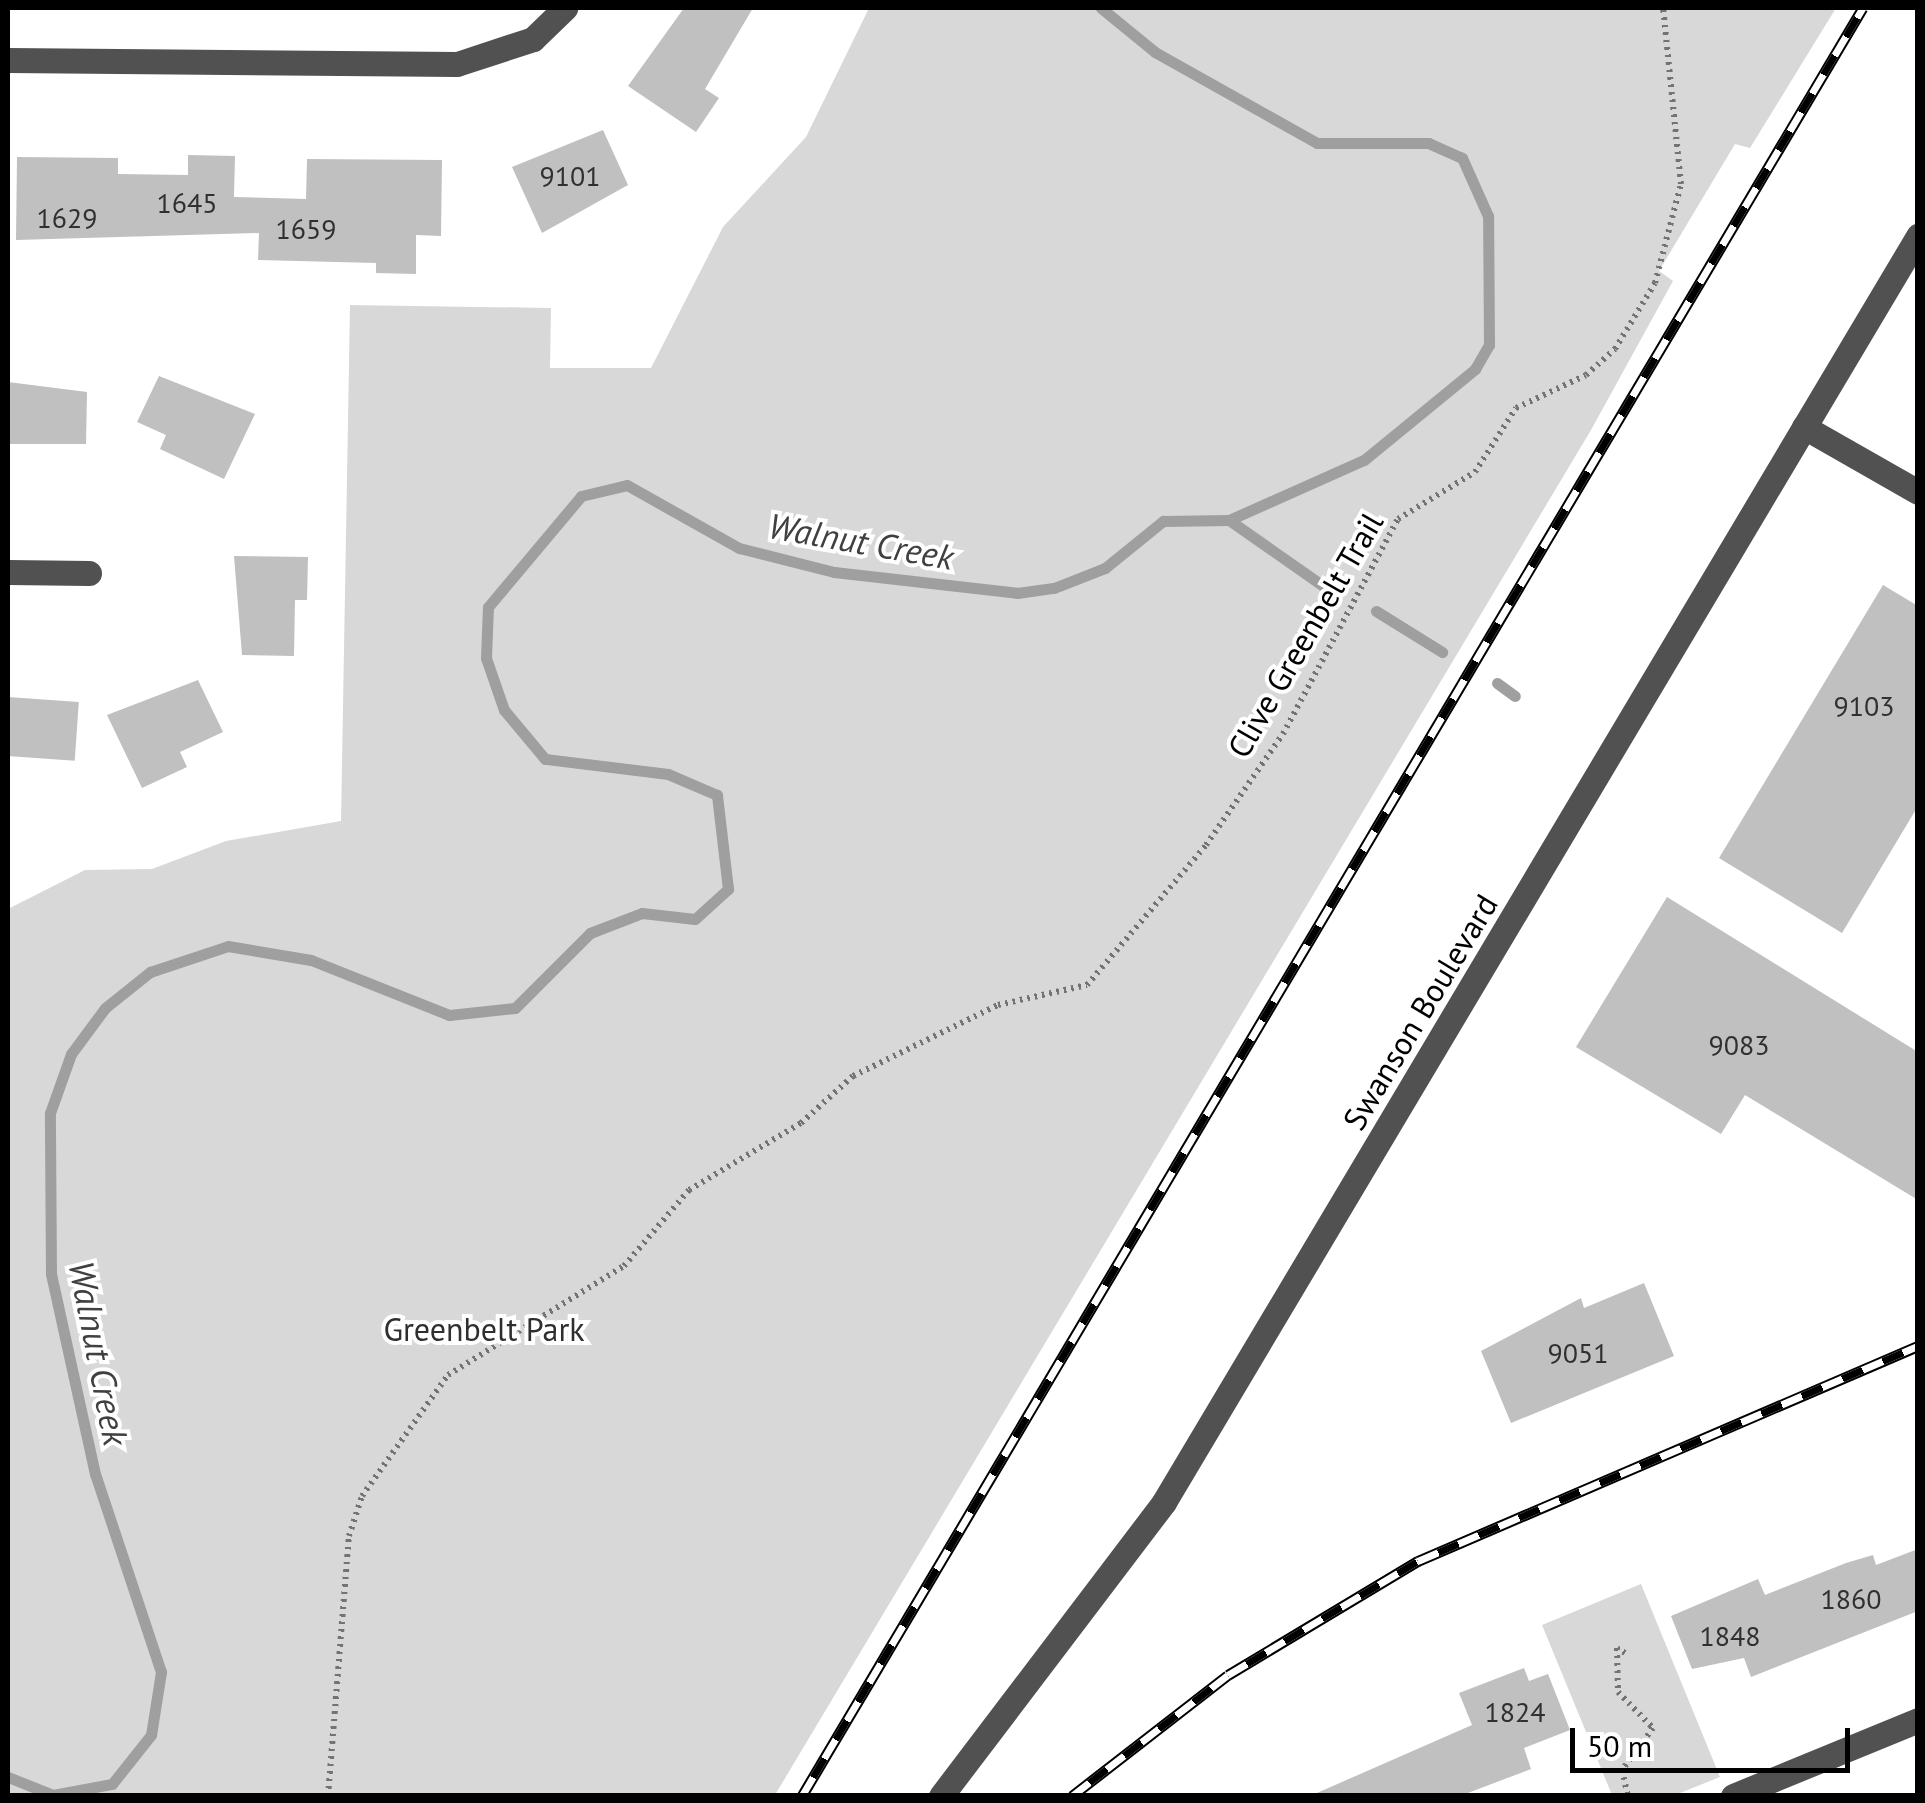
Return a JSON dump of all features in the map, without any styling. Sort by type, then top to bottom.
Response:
[{"type":"street","points":[[8,60],[458,64],[533,39],[566,8]]},
{"type":"street","name":"Swanson Boulevard","points":[[941,1796],[1164,1502],[1918,236]]},
{"type":"street","points":[[1804,427],[1918,492]]},
{"type":"street","points":[[8,572],[89,573]]},
{"type":"street","points":[[1733,1796],[1918,1720]]},
{"type":"path","name":"Clive Greenbelt Trail","points":[[328,1796],[349,1536],[362,1496],[448,1375],[624,1266],[689,1190],[802,1123],[854,1076],[998,1006],[1087,985],[1206,845],[1283,734],[1398,519],[1475,472],[1516,408],[1586,375],[1616,350],[1655,283],[1682,184],[1663,8]]},
{"type":"path","points":[[1624,1653],[1617,1648],[1618,1692],[1653,1728],[1622,1770],[1628,1796]]},
{"type":"green space","name":"Greenbelt Park","points":[[869,8],[1836,8],[1750,148],[1735,144],[1659,271],[1673,281],[1591,430],[775,1795],[8,1795],[8,909],[85,870],[152,869],[226,841],[341,821],[350,305],[551,308],[550,368],[651,368],[723,227],[806,137]]},
{"type":"green space","points":[[1641,1584],[1720,1777],[1675,1795],[1612,1795],[1542,1625]]},
{"type":"building","points":[[684,8],[753,8],[705,89],[719,98],[696,132],[628,86]]},
{"type":"building","points":[[603,130],[628,185],[542,233],[512,167]]},
{"type":"building","points":[[188,155],[235,156],[234,197],[306,199],[307,159],[442,160],[441,236],[416,235],[416,274],[376,273],[376,263],[258,260],[259,233],[16,240],[17,157],[118,158],[118,174],[188,175]]},
{"type":"building","points":[[159,376],[255,414],[224,479],[160,449],[166,435],[137,422]]},
{"type":"building","points":[[8,382],[87,392],[86,444],[8,444]]},
{"type":"building","points":[[234,556],[308,557],[307,600],[295,600],[294,656],[242,655]]},
{"type":"building","points":[[1883,585],[1918,606],[1918,806],[1842,933],[1719,858]]},
{"type":"building","points":[[198,680],[223,732],[180,752],[187,767],[142,788],[107,715]]},
{"type":"building","points":[[8,697],[79,702],[75,761],[8,756]]},
{"type":"building","points":[[1667,897],[1918,1052],[1918,1200],[1745,1095],[1721,1134],[1576,1047]]},
{"type":"building","points":[[1644,1283],[1674,1356],[1511,1423],[1481,1351],[1581,1298],[1584,1308]]},
{"type":"building","points":[[1918,1549],[1918,1611],[1751,1677],[1744,1658],[1692,1669],[1671,1616],[1758,1579],[1765,1595],[1846,1563],[1873,1555],[1876,1565]]},
{"type":"building","points":[[1524,1668],[1529,1681],[1548,1674],[1570,1730],[1524,1748],[1531,1769],[1460,1796],[1310,1796],[1472,1725],[1459,1693]]},
{"type":"waterway","name":"Walnut Creek","points":[[8,1777],[53,1795],[112,1784],[151,1735],[161,1672],[95,1474],[51,1274],[50,1113],[71,1054],[105,1008],[150,972],[228,946],[311,960],[449,1015],[515,1008],[590,933],[642,913],[695,919],[728,889],[717,795],[668,774],[545,759],[504,710],[486,658],[488,607],[581,496],[627,485],[739,548],[834,572],[1017,593],[1054,588],[1105,568],[1163,521],[1229,520],[1364,460],[1475,369],[1489,345],[1488,216],[1462,158],[1429,143],[1317,143],[1155,52],[1101,8]]},
{"type":"waterway","points":[[1229,520],[1329,590]]},
{"type":"waterway","points":[[1376,611],[1442,652]]},
{"type":"waterway","points":[[1497,683],[1515,696]]},
{"type":"railway","points":[[802,1796],[1863,8]]},
{"type":"railway","points":[[1072,1796],[1228,1675],[1418,1561],[1918,1346]]}]
